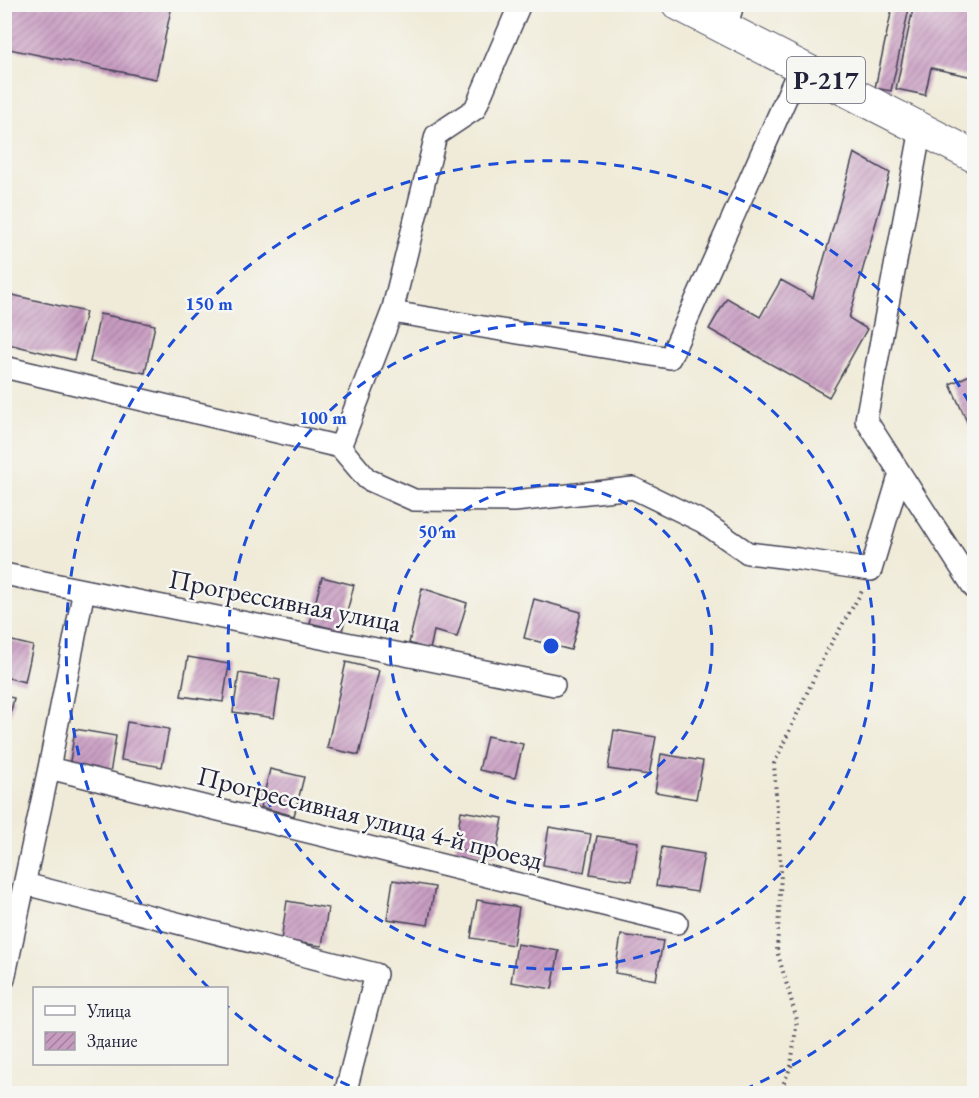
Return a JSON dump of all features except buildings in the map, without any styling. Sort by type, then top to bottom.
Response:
[{"type":"highway","name":"Р-217","points":[[678,4],[730,17],[800,67],[975,156]]},
{"type":"street","points":[[340,447],[392,312],[436,135],[475,109],[520,4]]},
{"type":"street","points":[[392,312],[670,358],[800,67]]},
{"type":"street","points":[[921,129],[866,420],[975,588]]},
{"type":"street","points":[[4,367],[340,447],[367,479],[414,500],[514,501],[633,488],[703,522],[748,553],[871,570],[900,473]]},
{"type":"street","name":"Прогрессивная улица","points":[[4,574],[554,685]]},
{"type":"street","points":[[4,979],[84,590]]},
{"type":"street","name":"Прогрессивная улица 4-й проезд","points":[[49,768],[677,923]]},
{"type":"street","points":[[25,884],[376,974],[345,1094]]},
{"type":"path","points":[[779,1094],[791,1066],[798,1020],[777,951],[781,873],[774,764],[825,654],[867,584],[871,570]]}]
